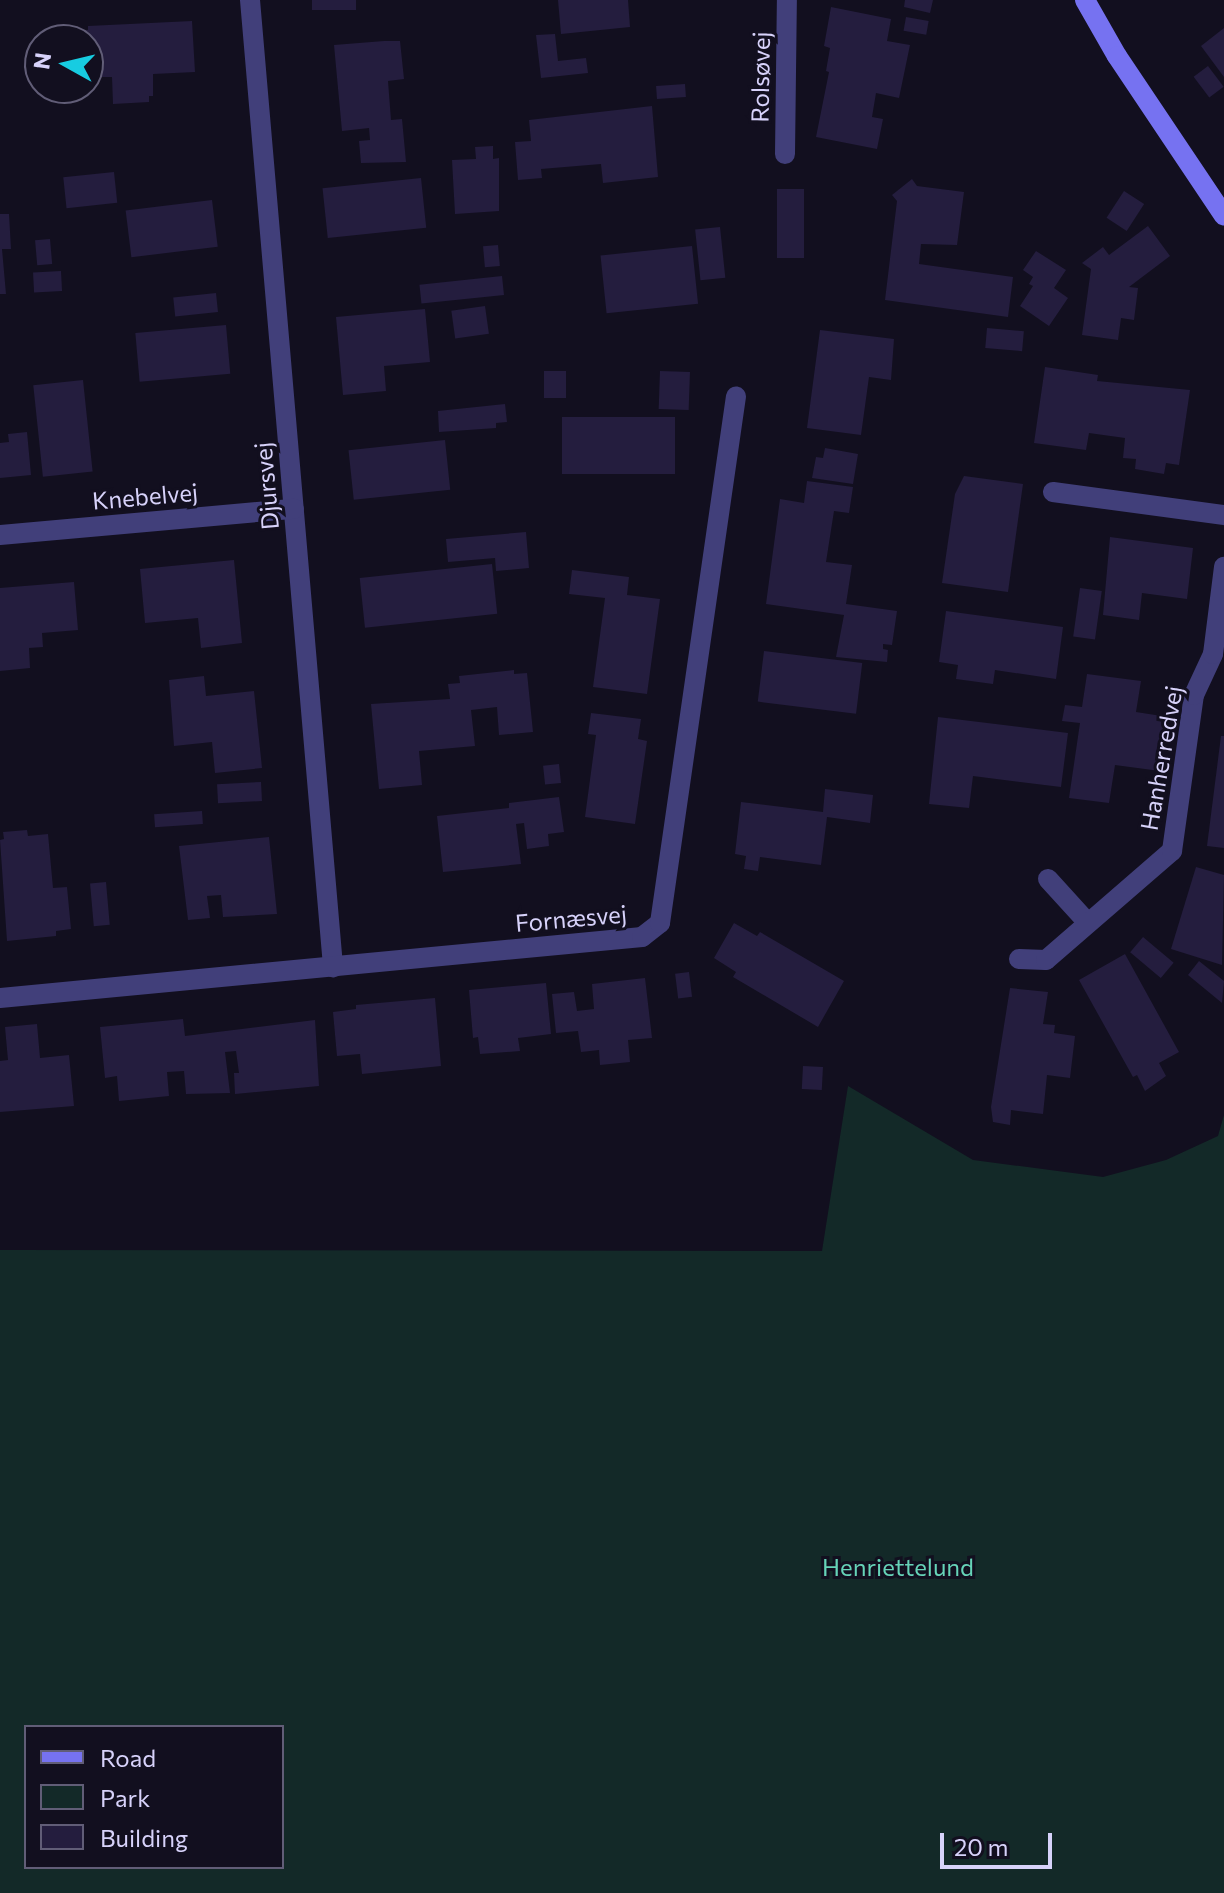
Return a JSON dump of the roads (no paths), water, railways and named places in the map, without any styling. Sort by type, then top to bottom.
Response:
[{"type":"street","name":"Djursvej","points":[[250,0],[333,967]]},
{"type":"street","name":"Rolsøvej","points":[[785,154],[787,0]]},
{"type":"street","points":[[1085,0],[1126,69],[1224,216]]},
{"type":"street","name":"Fornæsvej","points":[[0,998],[642,937],[660,923],[736,396]]},
{"type":"street","points":[[1053,492],[1224,515]]},
{"type":"street","name":"Knebelvej","points":[[0,535],[294,509]]},
{"type":"street","name":"Hanherredvej","points":[[1019,959],[1046,960],[1172,851],[1194,695],[1213,654],[1224,567]]},
{"type":"street","points":[[1048,879],[1088,923]]},
{"type":"park label","name":"Henriettelund","points":[[898,1567]]}]
